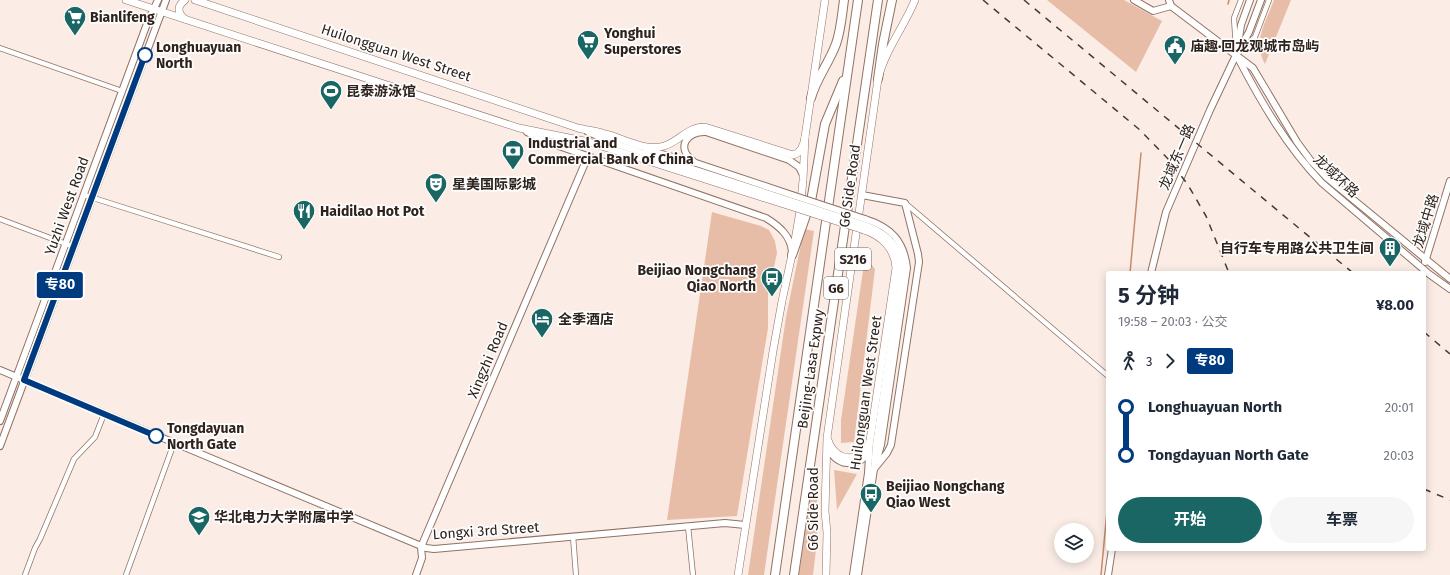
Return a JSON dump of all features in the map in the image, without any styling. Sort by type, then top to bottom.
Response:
[{"type":"highway","points":[[811,98],[816,84],[833,52],[839,36],[844,0]]},
{"type":"highway","name":"Beijing-Lasa Expwy","points":[[775,575],[858,0]]},
{"type":"highway","name":"Beijing-Lasa Expwy","points":[[794,575],[878,0]]},
{"type":"highway","points":[[878,80],[883,44],[892,0]]},
{"type":"highway","points":[[792,255],[811,201],[825,124],[848,71]]},
{"type":"main road","points":[[126,0],[136,0]]},
{"type":"main road","points":[[126,0],[519,128],[589,142],[791,201],[865,225]]},
{"type":"main road","name":"Yuzhi West Road","points":[[0,421],[122,91],[158,0]]},
{"type":"main road","name":"Yuzhi West Road","points":[[0,446],[166,0]]},
{"type":"main road","points":[[185,0],[180,6],[179,12],[182,17],[189,20]]},
{"type":"main road","name":"Huilongguan West Street","points":[[196,0],[635,147],[696,163],[791,201]]},
{"type":"main road","points":[[738,575],[773,351],[800,211],[805,137],[825,0]]},
{"type":"main road","name":"G6 Side Road","points":[[826,575],[827,533],[825,511],[828,438],[878,80],[880,70],[889,50],[916,0]]},
{"type":"main road","name":"龙域环路","points":[[1134,0],[1153,11],[1170,3],[1253,68],[1297,142],[1311,161],[1327,178],[1450,279]]},
{"type":"main road","name":"龙域东一路","points":[[1236,55],[1241,25],[1250,0]]},
{"type":"main road","name":"龙域东一路","points":[[1151,271],[1166,212],[1210,110],[1236,55],[1249,32],[1261,0]]},
{"type":"main road","name":"龙域环路","points":[[1236,55],[1248,78],[1291,147],[1310,170],[1322,183],[1421,267],[1450,289]]},
{"type":"main road","points":[[578,128],[654,147],[664,146],[673,142],[694,128],[705,127],[793,155],[801,149],[805,137]]},
{"type":"main road","points":[[519,128],[553,144],[766,218],[777,225],[788,237],[792,255]]},
{"type":"main road","name":"Huilongguan West Street","points":[[589,132],[619,145],[791,201]]},
{"type":"main road","points":[[696,163],[686,155],[684,146],[691,135],[698,132],[706,132],[789,160],[801,170],[803,180]]},
{"type":"main road","name":"Xingzhi Road","points":[[416,575],[422,558],[421,546],[588,156]]},
{"type":"main road","name":"龙域中路","points":[[1421,267],[1426,260],[1450,181]]},
{"type":"main road","points":[[862,195],[905,203]]},
{"type":"main road","points":[[791,201],[865,225]]},
{"type":"main road","name":"Huilongguan West Street","points":[[874,469],[891,444],[919,262],[905,203]]},
{"type":"main road","name":"Huilongguan West Street","points":[[853,575],[867,480],[870,440],[896,268],[894,257],[889,246],[865,225]]},
{"type":"main road","name":"Huilongguan West Street","points":[[858,575],[902,266],[898,251],[893,242],[880,232],[865,225]]},
{"type":"main road","name":"Longxi 3rd Street","points":[[0,370],[421,546],[434,549],[725,523],[745,525]]},
{"type":"main road","points":[[828,438],[832,449],[840,455],[848,458],[856,457],[862,453],[868,446],[870,440]]},
{"type":"main road","points":[[828,438],[828,447],[831,454],[844,463],[852,463],[861,460],[867,454],[869,449]]},
{"type":"main road","points":[[1108,575],[1112,551]]},
{"type":"street","points":[[1236,55],[1234,18],[1241,0]]},
{"type":"street","points":[[1236,55],[1255,37],[1269,0]]},
{"type":"street","points":[[0,48],[122,91]]},
{"type":"street","points":[[84,195],[279,258]]},
{"type":"street","points":[[905,203],[1106,374]]},
{"type":"street","points":[[0,219],[74,247]]},
{"type":"street","points":[[25,575],[35,548],[74,459],[95,437],[104,414]]},
{"type":"street","points":[[126,575],[174,443]]},
{"type":"street","points":[[688,526],[693,575]]},
{"type":"street","points":[[572,536],[576,575]]},
{"type":"shaded area","points":[[1047,0],[1124,0],[1162,21],[1136,72]]},
{"type":"shaded area","points":[[1274,0],[1291,0],[1265,64],[1261,56],[1260,39],[1264,24]]},
{"type":"shaded area","points":[[712,212],[761,226],[769,230],[775,241],[777,253],[768,295],[768,328],[737,516],[667,520]]},
{"type":"shaded area","points":[[804,229],[814,231],[764,575],[748,575],[786,317]]},
{"type":"shaded area","points":[[865,257],[875,269],[854,442],[841,443],[841,420]]},
{"type":"shaded area","points":[[814,464],[817,497],[817,541],[813,575],[799,575]]},
{"type":"shaded area","points":[[834,470],[857,474],[837,510]]},
{"type":"waterway","points":[[1228,4],[1229,0]]},
{"type":"waterway","points":[[1130,271],[1141,153]]},
{"type":"waterway","points":[[1101,575],[1106,522]]},
{"type":"railway","points":[[983,0],[1140,130],[1170,161],[1188,185],[1206,216],[1228,271]]},
{"type":"railway","points":[[1024,0],[1351,271]]},
{"type":"railway","points":[[1426,334],[1450,354]]},
{"type":"railway","points":[[1426,490],[1450,500]]},
{"type":"bus line","name":"专80","points":[[145,55],[24,380],[156,436]]},
{"type":"place","name":"Bianlifeng","points":[[75,36]]},
{"type":"place","name":"Longhuayuan North","points":[[145,55]]},
{"type":"place","name":"Yonghui Superstores","points":[[588,60]]},
{"type":"place","name":"庙趣·回龙观城市岛屿","points":[[1175,66]]},
{"type":"place","name":"昆泰游泳馆","points":[[331,110]]},
{"type":"place","name":"Industrial and Commercial Bank of China","points":[[513,170]]},
{"type":"place","name":"星美国际影城","points":[[436,204]]},
{"type":"place","name":"Haidilao Hot Pot","points":[[304,230]]},
{"type":"place","name":"自行车专用路公共卫生间","points":[[1390,268]]},
{"type":"place","name":"Beijiao Nongchang Qiao North","points":[[772,298]]},
{"type":"place","name":"全季酒店","points":[[542,338]]},
{"type":"place","name":"Tongdayuan North Gate","points":[[156,436]]},
{"type":"place","name":"Beijiao Nongchang Qiao West","points":[[871,514]]},
{"type":"place","name":"华北电力大学附属中学","points":[[199,536]]}]
